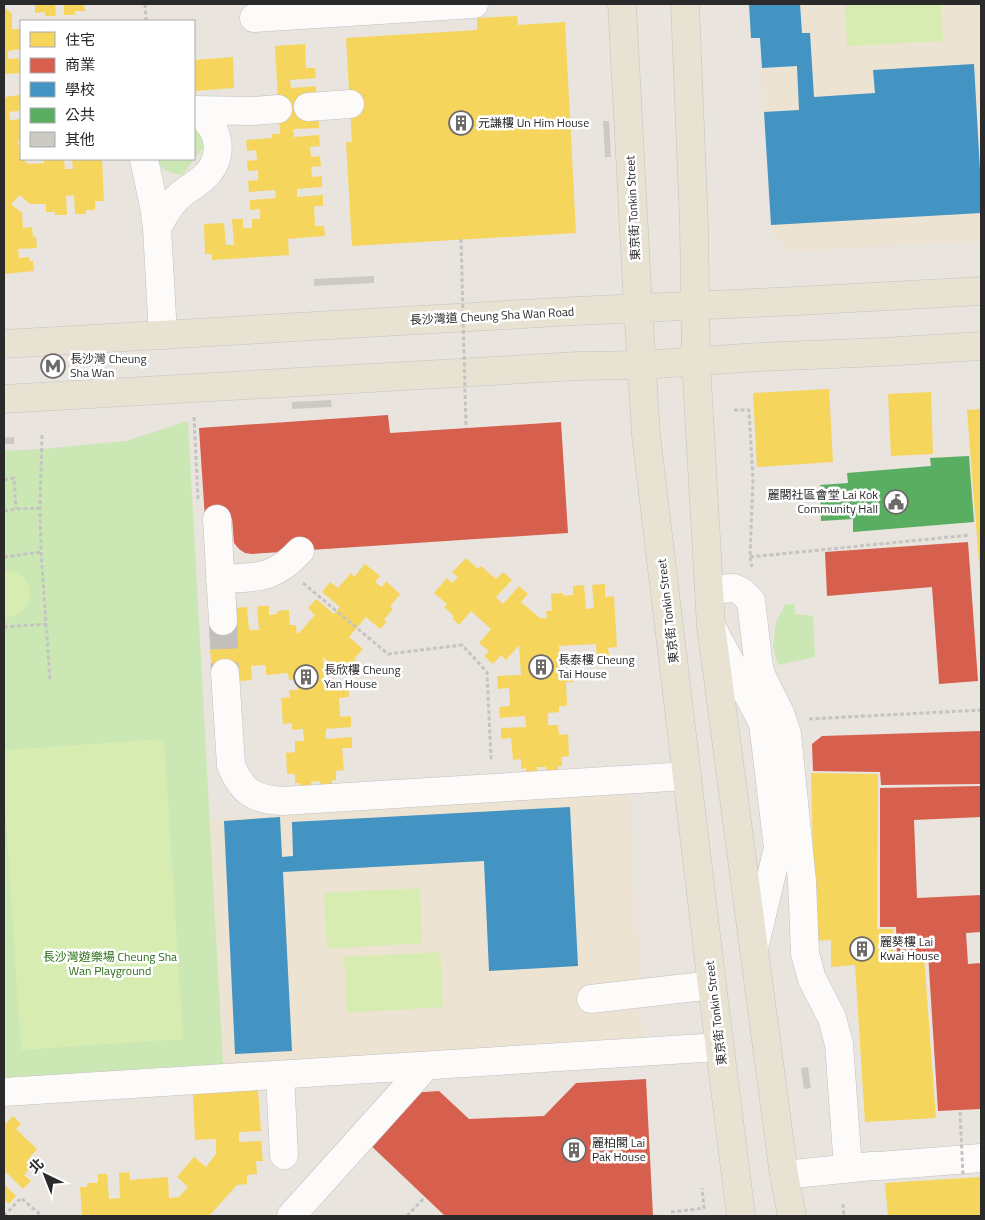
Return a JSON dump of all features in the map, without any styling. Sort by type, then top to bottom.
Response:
[{"type":"main road","name":"東京街 Tonkin Street","points":[[622,4],[646,435],[741,1216]]},
{"type":"main road","points":[[685,4],[696,362],[712,626],[784,1175],[792,1216]]},
{"type":"main road","name":"長沙灣道 Cheung Sha Wan Road","points":[[4,344],[638,307],[695,306],[981,291]]},
{"type":"main road","points":[[4,399],[578,366],[642,365],[767,356],[981,346]]},
{"type":"lane","points":[[254,18],[372,7],[474,4]]},
{"type":"lane","points":[[308,107],[350,104]]},
{"type":"lane","points":[[195,111],[278,109]]},
{"type":"lane","points":[[157,228],[165,212],[176,199],[209,173],[216,160],[218,145],[215,130],[205,118],[195,112]]},
{"type":"lane","points":[[144,160],[157,228],[163,335]]},
{"type":"lane","points":[[217,519],[223,621]]},
{"type":"lane","points":[[220,579],[262,577],[273,573],[292,559]]},
{"type":"lane","points":[[709,590],[734,588],[741,591],[751,601],[759,668],[780,713],[787,734],[802,880],[805,954],[812,979],[832,1018],[839,1044],[848,1168]]},
{"type":"lane","points":[[712,626],[763,723],[778,848],[754,949]]},
{"type":"lane","points":[[226,672],[231,765],[235,776],[248,792],[270,801],[687,776]]},
{"type":"lane","points":[[592,999],[712,985]]},
{"type":"lane","points":[[4,1092],[720,1047]]},
{"type":"lane","points":[[296,1214],[426,1066]]},
{"type":"lane","points":[[280,1075],[284,1155]]},
{"type":"lane","points":[[784,1175],[848,1168],[972,1167]]},
{"type":"path","points":[[145,4],[146,20]]},
{"type":"path","points":[[461,240],[466,428]]},
{"type":"path","points":[[734,410],[748,410],[752,480]]},
{"type":"path","points":[[42,435],[41,552],[50,680]]},
{"type":"path","points":[[4,480],[14,478],[16,509]]},
{"type":"path","points":[[4,511],[40,508]]},
{"type":"path","points":[[750,557],[970,535]]},
{"type":"path","points":[[4,557],[41,552]]},
{"type":"path","points":[[292,559],[388,654],[462,645],[487,672],[491,758],[497,763]]},
{"type":"path","points":[[4,627],[46,624]]},
{"type":"path","points":[[808,719],[981,710]]},
{"type":"path","points":[[960,1112],[972,1167]]},
{"type":"path","points":[[671,1212],[704,1208],[702,1188]]},
{"type":"path","points":[[407,1216],[425,1197]]},
{"type":"path","points":[[4,1216],[21,1198],[42,1216]]},
{"type":"path","points":[[842,1204],[844,1216]]},
{"type":"path","points":[[694,1209],[695,1216]]},
{"type":"shaded area","points":[[749,4],[981,4],[981,241],[794,251],[771,233],[760,38],[751,38]]},
{"type":"shaded area","points":[[629,794],[643,1039],[223,1065],[209,820]]},
{"type":"green space","points":[[845,4],[941,4],[943,41],[847,46]]},
{"type":"green space","points":[[195,125],[207,142],[195,158]]},
{"type":"green space","points":[[156,160],[193,160],[182,175],[173,173],[160,166]]},
{"type":"green space","name":"長沙灣遊樂場 Cheung Sha Wan Playground","points":[[188,421],[223,1065],[4,1079],[4,451],[126,441]]},
{"type":"green space","points":[[4,570],[15,572],[23,577],[30,593],[24,610],[4,618]]},
{"type":"green space","points":[[795,604],[795,614],[813,616],[815,657],[778,665],[773,646],[776,622],[785,605]]},
{"type":"green space","points":[[164,739],[183,1039],[21,1050],[4,789],[4,750]]},
{"type":"green space","points":[[420,888],[422,943],[327,949],[324,893]]},
{"type":"green space","points":[[440,952],[443,1007],[347,1013],[344,957]]},
{"type":"building: 住宅","points":[[35,4],[55,4],[56,16],[45,16],[45,12],[35,13]]},
{"type":"building: 住宅","points":[[64,4],[84,4],[85,11],[75,11],[75,15],[64,15]]},
{"type":"building: 住宅","points":[[4,7],[12,14],[12,29],[20,29],[20,49],[8,51],[8,59],[18,58],[20,73],[4,74]]},
{"type":"building: 住宅","name":"元謙樓 Un Him House","points":[[517,16],[518,25],[565,22],[576,233],[352,246],[346,142],[352,142],[346,38],[477,30],[477,18]]},
{"type":"building: 住宅","points":[[305,44],[306,68],[315,68],[316,78],[290,80],[291,88],[316,86],[319,128],[293,129],[294,137],[319,135],[320,146],[310,147],[311,157],[320,156],[321,166],[311,167],[312,177],[322,176],[322,187],[297,189],[297,197],[323,195],[323,206],[314,206],[315,226],[324,226],[325,236],[288,239],[289,255],[212,260],[212,254],[205,254],[204,224],[224,223],[226,245],[234,245],[232,219],[243,219],[243,228],[252,228],[252,219],[260,219],[260,209],[250,210],[250,200],[276,198],[275,190],[249,192],[248,181],[258,180],[258,170],[248,171],[247,161],[257,160],[256,150],[247,151],[246,140],[272,138],[272,134],[280,134],[275,46]]},
{"type":"building: 住宅","points":[[233,57],[234,88],[195,91],[195,60]]},
{"type":"building: 住宅","points":[[20,95],[19,111],[9,112],[10,120],[20,119],[20,140],[18,140],[20,160],[24,160],[28,164],[44,163],[44,160],[64,160],[65,169],[73,169],[72,160],[102,160],[104,201],[95,201],[95,210],[86,210],[86,214],[75,214],[74,195],[66,196],[67,215],[55,215],[55,212],[46,212],[46,204],[30,204],[20,195],[11,204],[22,213],[23,228],[32,227],[33,237],[36,237],[37,248],[18,249],[19,258],[29,257],[29,261],[33,261],[34,271],[4,274],[4,97]]},
{"type":"building: 住宅","points":[[829,389],[833,462],[757,467],[753,393]]},
{"type":"building: 住宅","points":[[931,392],[933,454],[891,456],[888,394]]},
{"type":"building: 住宅","points":[[981,409],[981,576],[980,576],[967,410]]},
{"type":"building: 住宅","name":"長泰樓 Cheung Tai House","points":[[466,558],[478,569],[481,566],[496,579],[503,572],[512,580],[496,597],[503,604],[519,586],[528,594],[521,602],[540,618],[547,618],[546,611],[552,611],[551,594],[563,593],[563,596],[573,595],[573,586],[584,585],[586,609],[594,608],[592,585],[605,584],[605,597],[614,596],[617,647],[608,648],[609,657],[597,658],[596,644],[559,646],[561,672],[572,671],[573,682],[566,682],[567,706],[559,706],[559,712],[548,713],[548,725],[558,725],[559,735],[568,734],[569,756],[562,757],[562,766],[558,766],[558,773],[547,774],[546,767],[537,767],[538,774],[526,775],[526,768],[521,769],[521,759],[513,760],[511,738],[501,739],[501,728],[526,727],[525,716],[500,718],[499,707],[510,706],[509,688],[498,689],[497,676],[521,675],[519,645],[506,660],[501,655],[493,664],[484,656],[489,651],[479,643],[491,629],[471,611],[459,625],[452,618],[454,616],[444,607],[447,604],[434,593],[447,578],[452,583],[458,577],[452,572]]},
{"type":"building: 住宅","name":"長欣樓 Cheung Yan House","points":[[365,564],[380,576],[375,582],[382,587],[386,581],[400,594],[390,607],[393,609],[384,620],[387,622],[380,629],[366,617],[349,637],[363,649],[354,659],[359,663],[351,672],[342,665],[338,670],[323,657],[325,687],[348,686],[349,697],[339,698],[340,717],[351,716],[351,727],[326,729],[326,739],[352,737],[352,748],[342,748],[344,770],[336,771],[336,780],[332,780],[332,787],[321,788],[320,781],[311,782],[312,789],[300,790],[300,783],[295,783],[295,774],[287,774],[286,753],[295,752],[295,741],[304,741],[303,729],[292,730],[292,723],[283,724],[281,698],[290,697],[289,690],[298,690],[297,679],[289,680],[288,673],[266,675],[266,665],[251,666],[252,680],[240,681],[239,672],[219,673],[219,665],[212,666],[210,650],[217,649],[217,643],[210,643],[209,628],[216,627],[231,608],[247,607],[249,630],[259,630],[257,606],[269,606],[269,615],[277,614],[277,611],[289,610],[290,625],[296,625],[297,634],[315,615],[308,608],[316,599],[334,614],[340,607],[322,592],[330,582],[338,588],[351,573],[354,577]]},
{"type":"building: 住宅","name":"麗葵樓 Lai Kwai House","points":[[811,773],[878,774],[877,929],[893,929],[894,958],[924,957],[936,1118],[865,1122],[855,965],[831,967],[831,940],[815,941]]},
{"type":"building: 住宅","name":"麗柏閣 Lai Pak House","points":[[602,1083],[609,1089],[614,1083],[623,1091],[620,1094],[641,1114],[629,1127],[635,1132],[628,1140],[634,1146],[627,1153],[610,1137],[602,1145],[620,1161],[613,1169],[606,1163],[597,1172],[594,1169],[589,1174],[593,1177],[579,1192],[569,1183],[565,1188],[575,1196],[562,1210],[557,1206],[547,1216],[540,1208],[545,1203],[541,1199],[533,1199],[534,1207],[521,1208],[521,1216],[497,1216],[497,1192],[486,1203],[493,1210],[487,1216],[479,1216],[476,1213],[473,1216],[469,1216],[458,1206],[467,1196],[462,1192],[449,1206],[410,1170],[405,1175],[397,1168],[412,1151],[405,1144],[389,1161],[381,1153],[387,1148],[379,1140],[385,1134],[378,1127],[411,1102],[424,1114],[429,1108],[437,1115],[443,1109],[451,1116],[434,1134],[441,1141],[458,1123],[466,1130],[459,1137],[469,1145],[465,1149],[470,1154],[474,1150],[489,1164],[480,1174],[484,1178],[487,1174],[501,1174],[500,1155],[526,1154],[527,1168],[543,1167],[546,1171],[551,1166],[537,1153],[574,1114],[568,1108],[575,1100],[592,1116],[600,1108],[583,1093],[590,1085],[596,1090]]},
{"type":"building: 住宅","points":[[258,1090],[261,1131],[239,1132],[239,1142],[261,1141],[263,1161],[256,1161],[257,1174],[247,1175],[247,1184],[237,1185],[209,1216],[82,1216],[80,1187],[87,1187],[87,1183],[98,1183],[98,1174],[107,1174],[109,1199],[120,1198],[119,1173],[129,1172],[130,1180],[168,1177],[169,1198],[179,1197],[188,1187],[177,1177],[194,1157],[206,1167],[216,1154],[216,1139],[195,1140],[193,1094]]},
{"type":"building: 住宅","points":[[13,1116],[21,1124],[16,1129],[37,1149],[26,1162],[31,1167],[24,1175],[31,1181],[23,1189],[6,1172],[4,1174],[4,1121],[6,1123]]},
{"type":"building: 住宅","points":[[981,1177],[981,1216],[888,1216],[885,1183]]},
{"type":"building: 住宅","points":[[4,1184],[16,1196],[9,1204],[4,1199]]},
{"type":"building: 商業","points":[[388,415],[390,433],[561,422],[568,533],[252,554],[245,553],[234,543],[232,518],[205,519],[199,428]]},
{"type":"building: 商業","points":[[968,542],[978,681],[939,684],[932,587],[827,596],[825,552]]},
{"type":"building: 商業","points":[[981,731],[981,784],[881,785],[880,772],[813,771],[812,744],[822,736]]},
{"type":"building: 商業","points":[[981,786],[981,817],[914,820],[917,898],[981,895],[981,932],[966,933],[968,964],[981,963],[981,1109],[938,1111],[928,953],[897,956],[896,927],[880,927],[880,788]]},
{"type":"building: 商業","points":[[646,1079],[653,1216],[445,1216],[365,1140],[410,1093],[439,1091],[469,1119],[544,1116],[576,1083]]},
{"type":"building: 學校","points":[[749,4],[800,4],[802,33],[810,33],[814,97],[875,93],[873,70],[974,64],[981,213],[771,225],[764,112],[799,110],[797,66],[762,68],[760,38],[751,38]]},
{"type":"building: 學校","points":[[570,807],[578,966],[489,971],[484,861],[283,872],[292,1051],[235,1054],[224,821],[280,817],[282,857],[293,856],[292,822]]},
{"type":"building: 公共","name":"麗閣社區會堂 Lai Kok Community Hall","points":[[969,456],[974,522],[853,532],[853,519],[821,521],[820,485],[848,483],[847,473],[931,466],[930,458]]},
{"type":"building: 其他","points":[[603,121],[609,121],[611,157],[605,157]]},
{"type":"building: 其他","points":[[374,276],[374,283],[314,286],[314,279]]},
{"type":"building: 其他","points":[[331,400],[332,407],[292,409],[292,402]]},
{"type":"building: 其他","points":[[14,437],[14,444],[4,444],[4,438]]},
{"type":"building: 其他","points":[[808,1067],[811,1088],[804,1089],[801,1068]]},
{"type":"tunnel","points":[[223,621],[225,673]]},
{"type":"place","name":"元謙樓 Un Him House","points":[[461,123]]},
{"type":"place","name":"長沙灣 Cheung Sha Wan","points":[[53,366]]},
{"type":"place","name":"麗閣社區會堂 Lai Kok Community Hall","points":[[896,502]]},
{"type":"place","name":"長泰樓 Cheung Tai House","points":[[541,667]]},
{"type":"place","name":"長欣樓 Cheung Yan House","points":[[306,677]]},
{"type":"place","name":"麗葵樓 Lai Kwai House","points":[[862,949]]},
{"type":"place","name":"麗柏閣 Lai Pak House","points":[[574,1150]]}]
